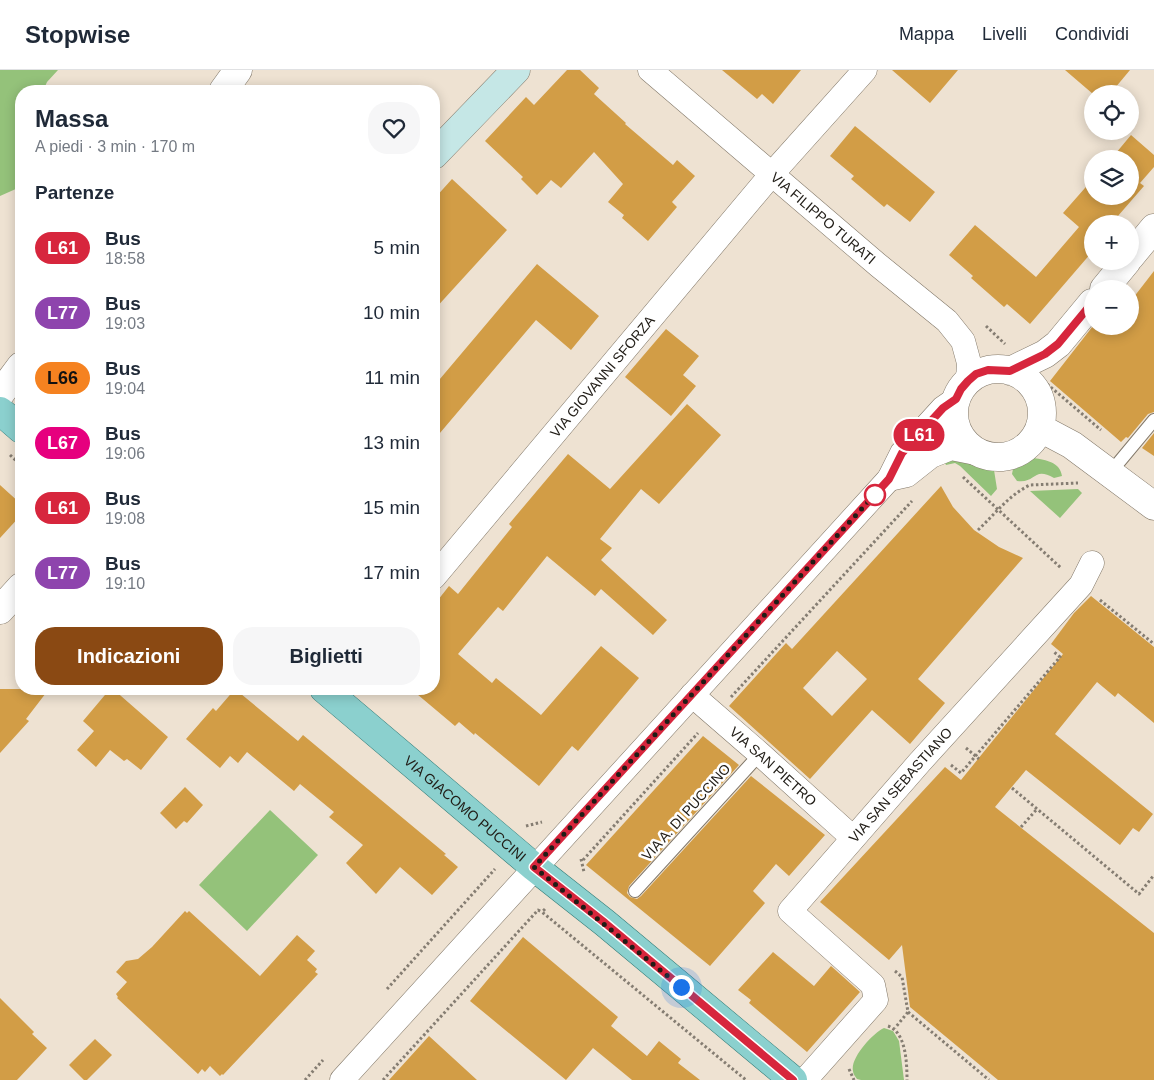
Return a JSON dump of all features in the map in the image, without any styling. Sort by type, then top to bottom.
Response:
[{"type":"main road","points":[[440,149],[516,70]]},
{"type":"main road","points":[[0,411],[15,424]]},
{"type":"main road","name":"VIA GIACOMO PUCCINI","points":[[337,695],[534,867],[613,930],[793,1080]]},
{"type":"street","points":[[227,85],[238,70]]},
{"type":"street","name":"VIA FILIPPO TURATI","points":[[650,70],[771,175],[947,322],[963,341],[969,363],[962,390]]},
{"type":"street","name":"VIA GIOVANNI SFORZA","points":[[440,570],[771,175],[865,70]]},
{"type":"street","points":[[1139,246],[1154,228]]},
{"type":"street","points":[[1111,280],[1120,270]]},
{"type":"street","points":[[1010,371],[1045,354],[1058,344],[1084,313]]},
{"type":"street","points":[[342,1080],[889,479],[902,453],[976,374],[988,370],[1010,371],[1023,377],[1034,387],[1040,400],[1042,414],[1040,428],[1026,448],[1015,454],[1002,457],[951,448],[931,456],[907,475],[889,479]]},
{"type":"street","points":[[0,394],[15,374]]},
{"type":"street","points":[[962,390],[954,412],[956,426],[962,439],[981,454]]},
{"type":"street","points":[[1040,428],[1072,445],[1154,506]]},
{"type":"street","name":"VIA SAN SEBASTIANO","points":[[806,1080],[876,1000],[874,985],[790,911],[919,763],[1081,585],[1092,563]]},
{"type":"street","points":[[0,610],[15,594]]},
{"type":"street","name":"VIA SAN PIETRO","points":[[692,695],[853,838]]},
{"type":"lane","points":[[1108,471],[1128,452],[1154,420]]},
{"type":"lane","name":"VIA A. DI PUCCINO","points":[[634,891],[760,754]]},
{"type":"path","points":[[983,324],[1005,344]]},
{"type":"path","points":[[1045,354],[1059,364],[1044,382],[1128,452]]},
{"type":"path","points":[[956,471],[1081,585],[1154,644]]},
{"type":"path","points":[[978,530],[1013,495],[1030,485],[1091,482],[1108,471]]},
{"type":"path","points":[[945,759],[961,773],[1060,657],[1053,651]]},
{"type":"path","points":[[1012,788],[1140,894],[1154,875]]},
{"type":"path","points":[[1021,827],[1037,809]]},
{"type":"path","points":[[385,991],[498,866]]},
{"type":"path","points":[[384,1080],[538,910],[542,912]]},
{"type":"path","points":[[908,1012],[989,1080]]},
{"type":"path","points":[[884,1024],[895,1028],[902,1040],[907,1080]]},
{"type":"path","points":[[305,1080],[325,1058]]},
{"type":"path","points":[[850,1064],[849,1070],[854,1080]]},
{"type":"green space","points":[[0,70],[58,70],[46,85],[15,85],[15,189],[0,196]]},
{"type":"green space","points":[[943,458],[994,470],[997,489],[991,496],[960,466],[955,463],[946,465]]},
{"type":"green space","points":[[1034,458],[1048,461],[1055,465],[1061,471],[1062,476],[1054,478],[1038,474],[1028,480],[1017,481],[1012,474],[1013,469],[1023,461]]},
{"type":"green space","points":[[1078,489],[1082,493],[1060,518],[1030,491]]},
{"type":"green space","points":[[270,810],[318,855],[247,931],[199,885]]},
{"type":"green space","points":[[884,1028],[893,1031],[899,1041],[904,1080],[857,1079],[853,1072],[855,1059],[869,1040]]},
{"type":"building","points":[[567,70],[580,70],[599,88],[594,94],[625,124],[673,165],[677,160],[695,176],[672,202],[677,207],[648,241],[622,218],[624,215],[608,202],[623,184],[594,152],[561,188],[551,180],[537,195],[521,179],[523,177],[485,141],[526,97],[534,105]]},
{"type":"building","points":[[722,70],[801,70],[773,104],[762,94],[757,99]]},
{"type":"building","points":[[892,70],[958,70],[930,103]]},
{"type":"building","points":[[1065,70],[1130,70],[1118,85],[1084,86]]},
{"type":"building","points":[[855,126],[935,192],[910,222],[887,204],[884,207],[851,179],[854,176],[830,156]]},
{"type":"building","points":[[1127,140],[1137,140],[1154,155],[1154,167],[1140,183],[1144,186],[1139,192],[1139,150],[1118,150]]},
{"type":"building","points":[[452,179],[507,230],[440,303],[440,192]]},
{"type":"building","points":[[1084,189],[1084,205],[1128,205],[1119,215],[1084,215],[1084,261],[1030,324],[1007,304],[1004,307],[971,278],[973,276],[949,255],[975,225],[1036,277],[1079,227],[1063,213]]},
{"type":"building","points":[[537,264],[599,316],[571,350],[536,320],[440,433],[440,379]]},
{"type":"building","points":[[1154,271],[1154,412],[1148,414],[1128,438],[1126,437],[1121,442],[1050,381],[1086,335],[1139,335],[1139,290]]},
{"type":"building","points":[[666,329],[699,356],[683,375],[696,386],[671,416],[625,377]]},
{"type":"building","points":[[687,404],[721,435],[659,504],[641,489],[600,539],[612,548],[601,560],[667,620],[653,635],[601,589],[595,596],[547,556],[503,611],[498,607],[458,654],[492,683],[496,678],[541,715],[601,646],[639,678],[578,751],[572,746],[539,786],[475,733],[474,735],[459,722],[455,726],[418,695],[440,695],[440,597],[449,586],[458,594],[512,527],[509,524],[568,454],[610,489]]},
{"type":"building","points":[[1154,433],[1154,456],[1142,448]]},
{"type":"building","points":[[0,485],[15,499],[15,522],[0,538]]},
{"type":"building","points":[[941,486],[953,507],[974,530],[999,547],[1023,558],[918,679],[945,703],[910,744],[872,710],[810,779],[729,706],[786,643],[792,649]],"holes":[[[837,651],[867,679],[832,716],[803,688]]]},
{"type":"building","points":[[1091,596],[1154,647],[1154,723],[1118,693],[1115,697],[1097,682],[1055,734],[1153,814],[1139,832],[1133,828],[1120,845],[1026,770],[995,807],[1154,933],[1154,1080],[998,1080],[910,1007],[902,945],[889,960],[820,902],[945,767],[961,780],[1063,654],[1051,644],[1074,613]]},
{"type":"building","points":[[0,689],[15,689],[15,695],[44,695],[26,719],[29,721],[0,753]]},
{"type":"building","points":[[105,695],[120,695],[168,737],[141,770],[127,759],[124,761],[110,750],[96,767],[77,750],[94,731],[83,721]]},
{"type":"building","points":[[230,695],[242,695],[298,741],[303,735],[446,854],[444,855],[458,867],[432,895],[400,867],[376,894],[346,863],[363,845],[329,817],[334,812],[300,784],[294,791],[247,752],[238,763],[230,756],[220,768],[186,739],[213,708],[216,711]]},
{"type":"building","points":[[703,736],[739,765],[629,886],[627,893],[630,897],[637,899],[641,896],[751,776],[825,835],[789,876],[776,864],[753,891],[765,903],[710,966],[586,865]]},
{"type":"building","points":[[185,787],[203,805],[187,823],[184,821],[176,829],[160,813]]},
{"type":"building","points":[[185,911],[187,913],[189,911],[260,976],[297,935],[315,951],[307,960],[317,969],[315,972],[318,974],[220,1076],[210,1066],[205,1072],[202,1069],[198,1074],[117,998],[116,994],[127,982],[116,972],[126,961],[138,959],[152,947]]},
{"type":"building","points":[[523,937],[618,1017],[611,1026],[647,1056],[659,1041],[681,1059],[678,1063],[700,1080],[632,1080],[593,1048],[566,1080],[470,1001]]},
{"type":"building","points":[[773,952],[814,986],[831,966],[860,992],[807,1052],[749,1003],[751,1000],[738,990]]},
{"type":"building","points":[[0,998],[47,1048],[17,1080],[0,1080]]},
{"type":"building","points":[[429,1036],[477,1080],[389,1080]]},
{"type":"building","points":[[95,1039],[112,1055],[87,1080],[84,1080],[69,1065]]},
{"type":"bus line","name":"L61","points":[[793,1080],[605,923],[534,867],[889,479],[902,453],[943,408],[956,399],[968,381],[976,374],[988,370],[1010,371],[1045,354],[1058,344],[1084,313]]},
{"type":"route","points":[[681,987],[605,923],[534,867],[878,491],[875,495]]}]
